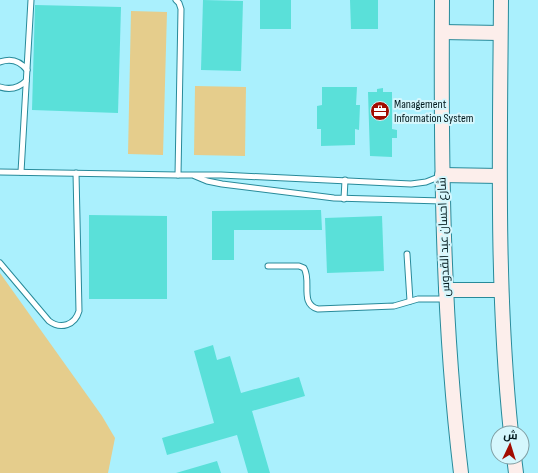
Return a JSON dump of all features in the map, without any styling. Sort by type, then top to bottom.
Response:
[{"type":"street","name":"شارع احسان عبد القدوس","points":[[442,0],[442,201],[456,472]]},
{"type":"street","points":[[501,0],[499,176],[505,358],[510,425]]},
{"type":"street","points":[[442,32],[500,33]]},
{"type":"street","points":[[442,175],[499,176]]},
{"type":"street","points":[[446,295],[502,290]]},
{"type":"lane","points":[[21,172],[31,0]]},
{"type":"lane","points":[[176,0],[181,9],[178,175]]},
{"type":"lane","points":[[0,62],[7,60],[16,61],[27,70]]},
{"type":"lane","points":[[0,86],[13,88],[23,84],[26,81]]},
{"type":"lane","points":[[0,172],[178,175],[221,174],[418,183],[433,180],[442,175]]},
{"type":"lane","points":[[0,263],[49,321],[53,324],[62,326],[75,320],[79,310],[76,173]]},
{"type":"lane","points":[[194,175],[207,182],[344,199],[442,201]]},
{"type":"lane","points":[[344,199],[345,180]]},
{"type":"lane","points":[[407,254],[410,301]]},
{"type":"lane","points":[[268,266],[299,266],[304,268],[306,272],[308,301],[314,308],[385,307],[418,299],[446,295]]},
{"type":"shaded area","points":[[131,11],[167,12],[163,155],[128,154]]},
{"type":"shaded area","points":[[195,86],[246,87],[245,156],[194,155]]},
{"type":"shaded area","points":[[0,273],[102,416],[115,438],[108,473],[0,473]]},
{"type":"building","points":[[203,0],[243,1],[241,71],[201,70]]},
{"type":"building","points":[[260,0],[291,0],[291,29],[260,29]]},
{"type":"building","points":[[350,0],[378,0],[378,29],[351,29]]},
{"type":"building","points":[[35,5],[121,7],[118,113],[32,110]]},
{"type":"building","points":[[322,87],[357,87],[356,105],[360,105],[359,130],[355,129],[355,145],[321,146],[321,129],[317,129],[317,106],[322,105]]},
{"type":"building","name":"Management Information System","points":[[383,88],[383,92],[392,92],[392,129],[397,130],[397,138],[392,138],[392,157],[370,156],[368,92],[377,92],[377,89]]},
{"type":"building","points":[[321,210],[322,230],[234,230],[234,260],[212,260],[212,211]]},
{"type":"building","points":[[89,215],[167,216],[167,299],[89,299]]},
{"type":"building","points":[[382,216],[384,271],[327,273],[325,218]]},
{"type":"building","points":[[213,345],[217,360],[230,356],[241,393],[299,377],[305,396],[252,411],[270,473],[248,473],[237,435],[167,455],[162,438],[214,423],[194,351]]},
{"type":"building","points":[[217,461],[221,473],[176,473]]},
{"type":"place","name":"Management Information System","points":[[380,111]]}]
